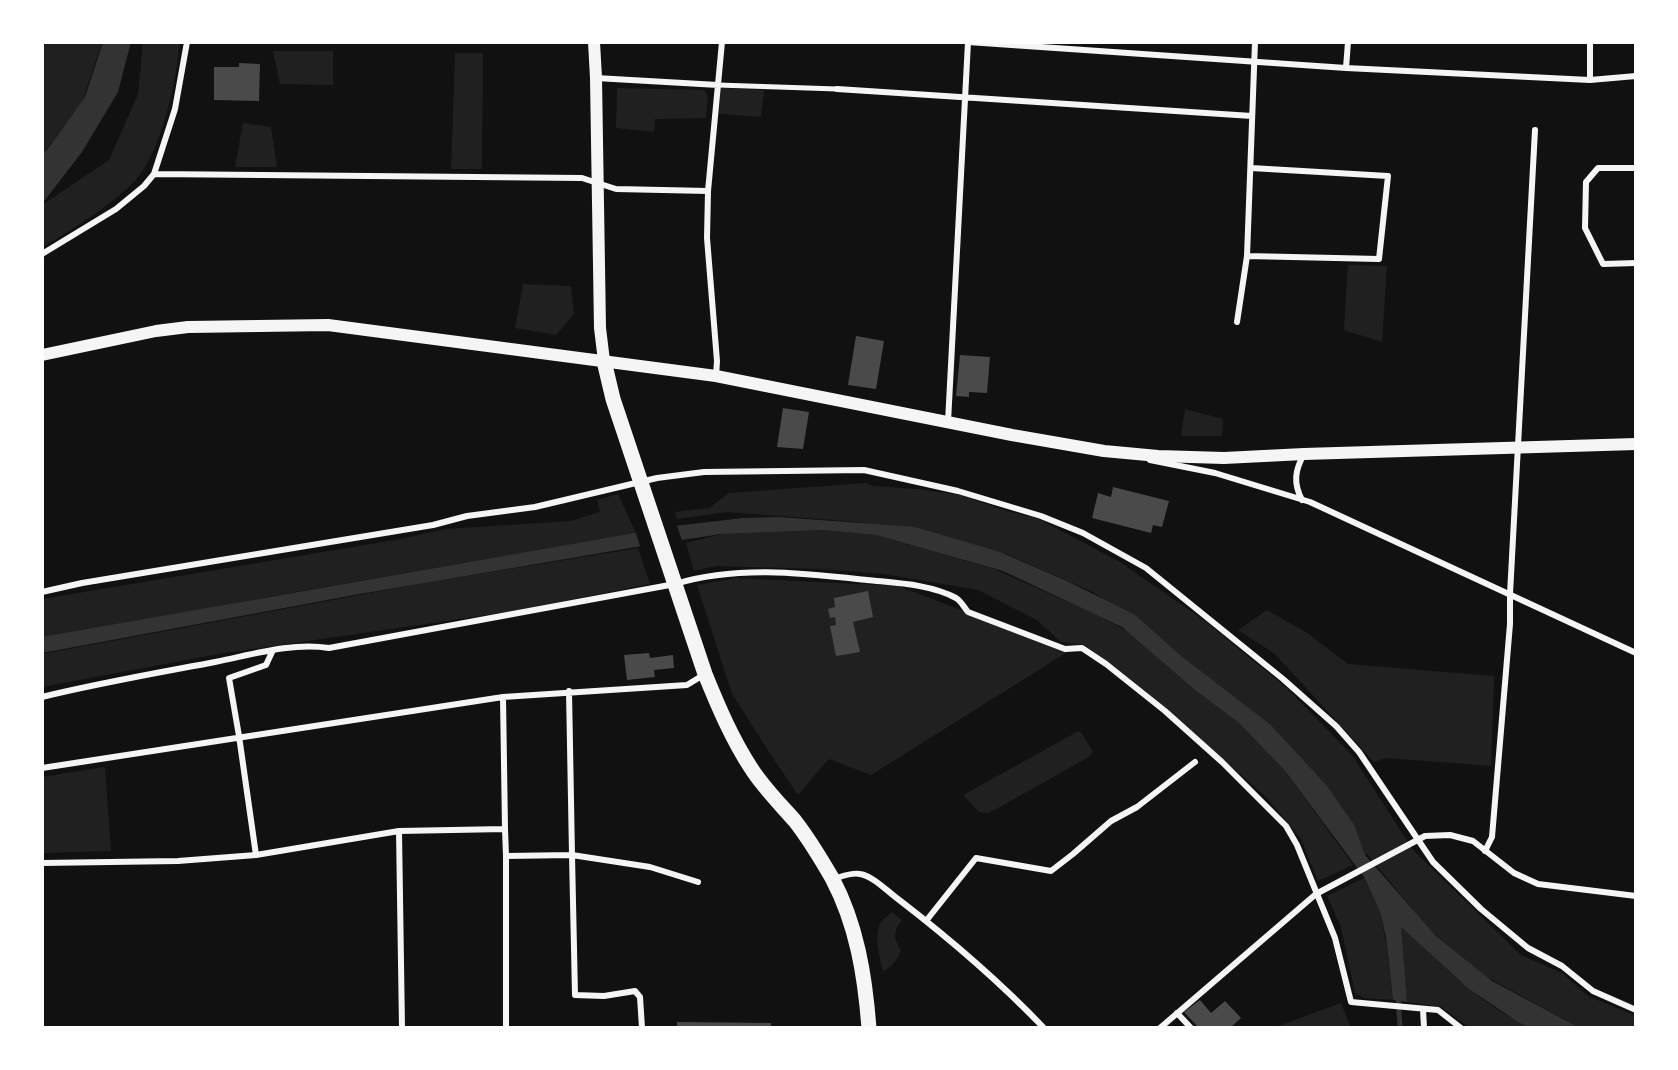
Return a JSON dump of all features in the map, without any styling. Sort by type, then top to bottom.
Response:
[{"type":"main road","points":[[594,42],[600,328],[604,361],[613,399],[705,674],[730,732],[751,769],[796,823],[833,879],[860,955],[867,994],[869,1028]]},
{"type":"main road","points":[[42,355],[156,331],[188,327],[328,325],[716,376],[1104,451],[1158,456],[1224,458],[1636,444]]},
{"type":"street","points":[[42,254],[116,209],[144,186],[154,174],[175,109],[187,42]]},
{"type":"street","points":[[716,376],[717,361],[707,238],[708,191],[722,42]]},
{"type":"street","points":[[948,422],[968,42],[1346,68],[1590,80],[1636,76]]},
{"type":"street","points":[[1238,322],[1247,256],[1255,42]]},
{"type":"street","points":[[1346,68],[1348,42]]},
{"type":"street","points":[[1590,42],[1590,80]]},
{"type":"street","points":[[596,78],[837,89],[1252,116]]},
{"type":"street","points":[[1485,851],[1492,837],[1510,624],[1535,130]]},
{"type":"street","points":[[1247,256],[1379,260],[1388,176],[1251,168]]},
{"type":"street","points":[[1636,168],[1598,168],[1586,182],[1585,228],[1603,264],[1636,263]]},
{"type":"street","points":[[154,174],[582,178],[616,189],[708,191]]},
{"type":"street","points":[[1104,451],[1215,473],[1302,500],[1636,653]]},
{"type":"street","points":[[1302,500],[1297,490],[1296,471],[1304,454]]},
{"type":"street","points":[[42,592],[82,582],[433,525],[467,516],[535,507],[704,472],[864,470],[958,491],[1041,516],[1083,533],[1146,568],[1274,672],[1336,726],[1359,752],[1415,841],[1465,893],[1528,948],[1562,966],[1593,991],[1636,1010]]},
{"type":"street","points":[[42,697],[273,650],[312,646],[329,648],[674,581],[741,572],[796,573],[897,583],[939,592],[959,599],[968,612],[1065,649],[1082,648],[1165,711],[1222,762],[1286,826],[1318,892],[1335,939],[1352,1002],[1438,1010],[1461,1028]]},
{"type":"street","points":[[256,855],[239,736],[228,678],[266,664],[273,650]]},
{"type":"street","points":[[42,768],[503,697],[687,685],[705,674]]},
{"type":"street","points":[[569,691],[575,995],[604,996],[635,991],[640,997],[642,1028]]},
{"type":"street","points":[[503,697],[506,1028]]},
{"type":"street","points":[[926,921],[976,858],[1050,871],[1111,821],[1137,807],[1195,762]]},
{"type":"street","points":[[42,863],[178,861],[256,855],[399,831],[505,829]]},
{"type":"street","points":[[399,831],[402,1028]]},
{"type":"street","points":[[1160,1028],[1318,892],[1415,841],[1436,835],[1463,837],[1473,841],[1514,873],[1538,884],[1636,896]]},
{"type":"street","points":[[506,856],[572,855],[650,867],[698,882]]},
{"type":"street","points":[[833,879],[850,874],[867,876],[926,921],[999,983],[1044,1028]]},
{"type":"street","points":[[1423,1009],[1424,1028]]},
{"type":"street","points":[[1177,1013],[1191,1028]]},
{"type":"shaded area","points":[[42,42],[102,42],[83,100],[47,149],[42,152]]},
{"type":"shaded area","points":[[103,42],[131,42],[118,92],[82,152],[42,204],[42,153],[47,150],[85,97]]},
{"type":"shaded area","points":[[143,42],[180,42],[172,94],[155,148],[147,164],[130,186],[107,205],[42,247],[42,205],[109,160],[138,94]]},
{"type":"shaded area","points":[[273,51],[333,51],[333,85],[280,84]]},
{"type":"shaded area","points":[[455,53],[483,53],[482,169],[451,169]]},
{"type":"shaded area","points":[[617,88],[704,90],[708,96],[706,118],[655,119],[654,132],[616,128]]},
{"type":"shaded area","points":[[720,88],[764,90],[761,117],[719,114]]},
{"type":"shaded area","points":[[243,123],[271,127],[277,167],[235,167]]},
{"type":"shaded area","points":[[1348,265],[1387,266],[1382,342],[1344,330]]},
{"type":"shaded area","points":[[523,284],[571,286],[574,314],[556,335],[515,328]]},
{"type":"shaded area","points":[[1185,409],[1223,419],[1222,436],[1181,436]]},
{"type":"shaded area","points":[[866,483],[873,486],[961,495],[1003,510],[1039,519],[1120,562],[1205,621],[1288,689],[1352,755],[1413,850],[1521,955],[1562,973],[1588,996],[1636,1016],[1636,1028],[1580,1028],[1485,976],[1430,930],[1367,854],[1365,855],[1355,826],[1327,787],[1271,725],[1093,592],[1006,554],[859,522],[727,512],[677,519],[675,512],[709,508],[729,493]]},
{"type":"shaded area","points":[[618,494],[636,533],[273,596],[42,640],[42,599],[395,540],[446,529],[570,521],[600,512],[597,500]]},
{"type":"shaded area","points":[[779,517],[915,527],[1000,552],[1067,581],[1135,615],[1181,656],[1271,725],[1327,786],[1355,826],[1365,855],[1435,935],[1492,981],[1580,1028],[1530,1028],[1518,1022],[1469,989],[1401,927],[1407,1002],[1393,1000],[1386,937],[1380,912],[1364,877],[1286,772],[1239,723],[1195,690],[1122,627],[1003,571],[876,535],[822,530],[721,534],[354,595],[42,653],[42,637],[674,526],[743,518]]},
{"type":"shaded area","points":[[822,530],[876,535],[994,569],[1102,617],[1130,633],[1195,690],[1239,723],[1286,772],[1353,865],[1318,881],[1301,839],[1265,796],[1156,701],[1085,645],[1061,642],[1037,620],[978,590],[884,574],[821,569],[716,566],[694,571],[686,543],[721,534]]},
{"type":"shaded area","points":[[638,548],[650,584],[509,612],[218,654],[42,687],[42,654],[424,583]]},
{"type":"shaded area","points":[[736,578],[898,586],[1069,651],[871,775],[829,759],[798,795],[732,694],[697,585]]},
{"type":"shaded area","points":[[1267,610],[1306,632],[1348,664],[1494,676],[1491,766],[1386,758],[1374,762],[1275,654],[1238,630]]},
{"type":"shaded area","points":[[1077,732],[1081,732],[1093,752],[1089,757],[989,813],[979,812],[963,795]]},
{"type":"shaded area","points":[[105,767],[111,851],[42,853],[42,777]]},
{"type":"shaded area","points":[[1364,878],[1380,912],[1393,1000],[1364,998],[1355,993],[1341,927],[1327,896]]},
{"type":"shaded area","points":[[892,912],[902,920],[895,935],[901,950],[889,968],[883,971],[878,933],[881,922]]},
{"type":"shaded area","points":[[1400,926],[1479,996],[1496,1009],[1533,1028],[1470,1028],[1441,1007],[1407,1002]]},
{"type":"shaded area","points":[[1341,1003],[1351,1028],[1273,1028]]},
{"type":"pier","points":[[676,523],[683,543],[641,549],[635,530]]},
{"type":"building","points":[[239,63],[260,64],[259,101],[214,100],[214,67],[239,67]]},
{"type":"building","points":[[856,336],[884,341],[876,389],[848,385]]},
{"type":"building","points":[[960,355],[990,357],[987,393],[969,392],[969,397],[956,396]]},
{"type":"building","points":[[783,408],[809,412],[803,449],[777,447]]},
{"type":"building","points":[[1113,487],[1169,501],[1162,527],[1153,525],[1151,533],[1092,518],[1098,493],[1111,497]]},
{"type":"building","points":[[868,591],[873,617],[853,622],[860,652],[836,656],[830,626],[836,625],[835,617],[830,618],[828,609],[835,607],[834,598]]},
{"type":"building","points":[[649,653],[650,658],[673,655],[674,668],[654,670],[655,677],[627,680],[624,655]]},
{"type":"building","points":[[1200,1000],[1211,1013],[1225,1001],[1241,1018],[1230,1028],[1199,1028],[1184,1012]]},
{"type":"building","points":[[677,1022],[771,1023],[771,1028],[677,1028]]},
{"type":"waterway","points":[[1398,994],[1400,1028]]}]
